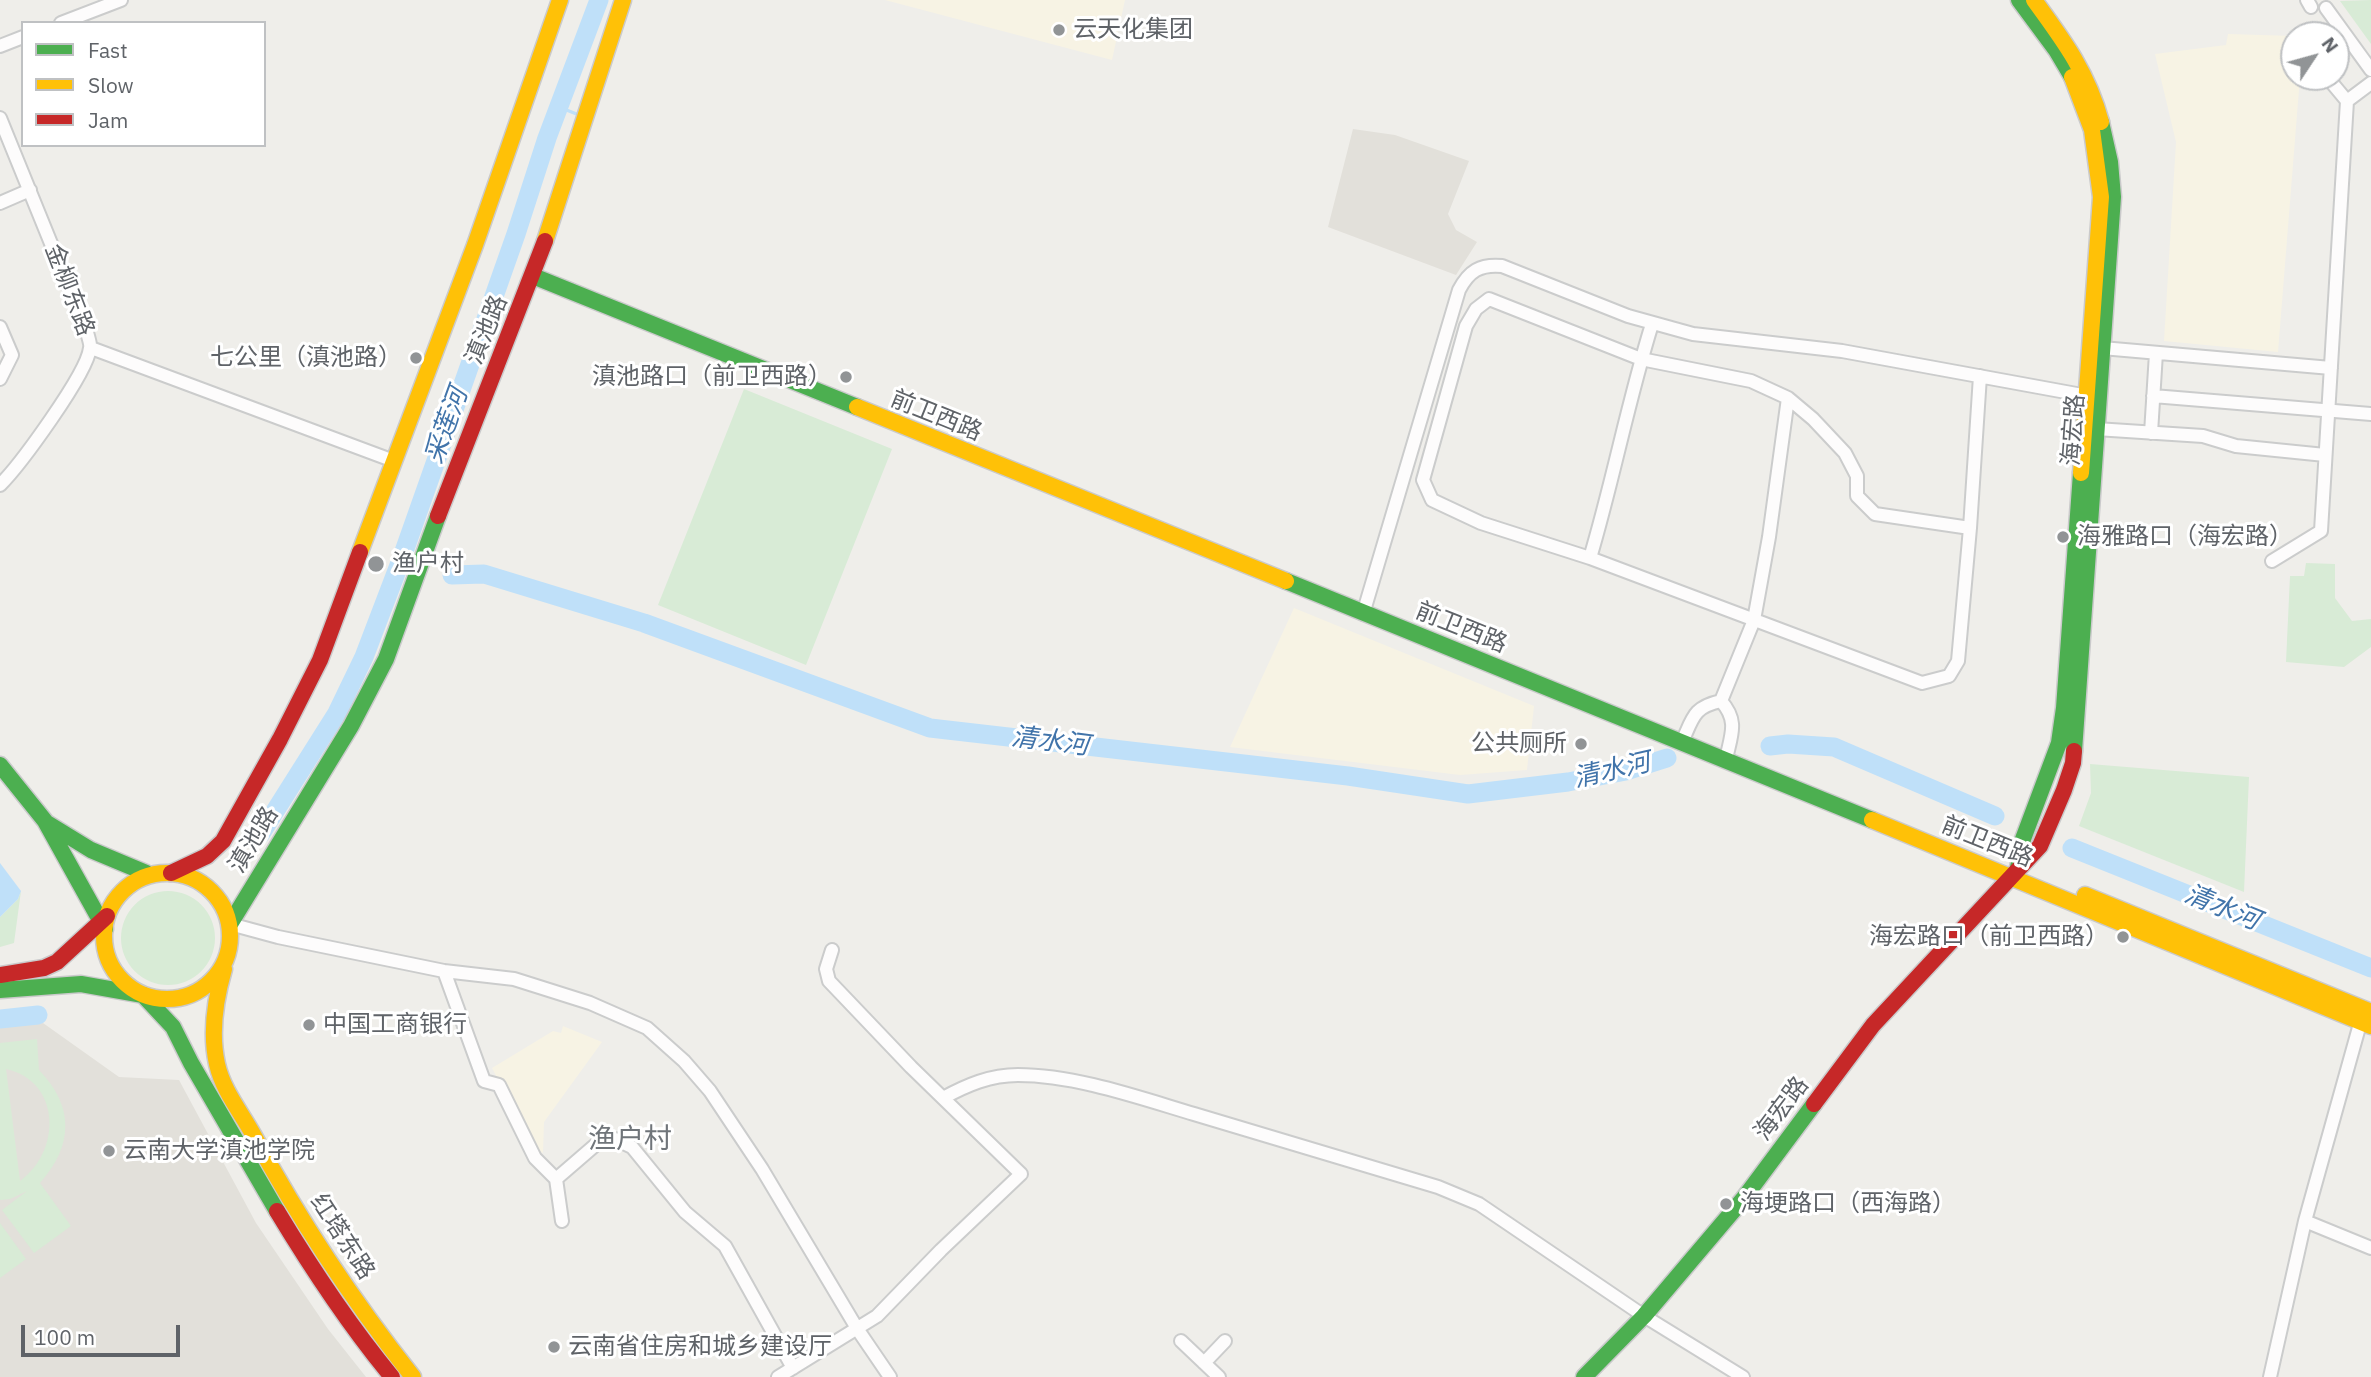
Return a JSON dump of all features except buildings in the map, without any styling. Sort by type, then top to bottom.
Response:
[{"type":"main road","name":"滇池路","points":[[171,873],[207,856],[223,841],[320,660],[475,245],[560,0]]},
{"type":"main road","name":"滇池路","points":[[230,924],[351,726],[386,659],[457,464],[535,271],[623,0]]},
{"type":"main road","name":"海宏路","points":[[2015,872],[2023,839],[2059,743],[2064,708],[2093,397],[2101,197],[2099,159],[2081,97],[2066,66],[2019,0]]},
{"type":"main road","name":"海宏路","points":[[1584,1377],[1644,1316],[1744,1198],[1873,1026],[2040,846],[2073,763],[2096,429],[2093,397],[2102,348],[2113,198],[2111,157],[2092,93],[2077,60],[2034,0]]},
{"type":"main road","name":"前卫西路","points":[[535,271],[1727,754],[2367,1017]]},
{"type":"main road","points":[[0,765],[45,821],[85,893],[105,922]]},
{"type":"main road","points":[[0,990],[81,984],[168,1000],[189,996],[212,981],[228,956],[230,924],[225,908],[214,893],[190,876],[146,873],[91,850],[45,821]]},
{"type":"main road","points":[[143,995],[122,981],[111,966],[103,939],[105,922],[115,901],[146,873]]},
{"type":"main road","points":[[77,944],[86,920],[85,893]]},
{"type":"main road","points":[[0,975],[44,968],[57,962],[105,922]]},
{"type":"main road","name":"红塔东路","points":[[228,956],[214,1009],[217,1064],[223,1080],[314,1238],[413,1377]]},
{"type":"main road","name":"红塔东路","points":[[143,995],[173,1027],[191,1063],[305,1258],[359,1337],[392,1377]]},
{"type":"street","points":[[66,21],[121,0]]},
{"type":"street","points":[[2326,8],[2371,70]]},
{"type":"street","points":[[0,46],[21,38]]},
{"type":"street","points":[[2347,101],[2371,83]]},
{"type":"street","points":[[2272,561],[2321,531],[2347,101],[2339,91]]},
{"type":"street","name":"金柳东路","points":[[0,118],[87,332],[90,348],[82,369],[35,443],[0,485]]},
{"type":"street","points":[[0,203],[30,190]]},
{"type":"street","points":[[1365,609],[1459,290],[1466,277],[1477,268],[1502,266],[1652,324],[1693,334],[1842,351],[2093,397]]},
{"type":"street","points":[[1970,528],[1875,514],[1857,496],[1857,476],[1845,453],[1814,419],[1788,398],[1751,381],[1641,359],[1489,299],[1476,309],[1466,326],[1423,480],[1432,500],[1481,523],[1590,558],[1922,682],[1950,676],[1958,661],[1970,528],[1980,376]]},
{"type":"street","points":[[1590,558],[1652,324]]},
{"type":"street","points":[[0,327],[12,355],[0,379]]},
{"type":"street","points":[[90,348],[394,461]]},
{"type":"street","points":[[2102,348],[2331,368]]},
{"type":"street","points":[[2151,433],[2156,353]]},
{"type":"street","points":[[2153,397],[2371,414]]},
{"type":"street","points":[[1721,701],[1754,620],[1769,537],[1788,398]]},
{"type":"street","points":[[2096,429],[2203,436],[2236,446],[2325,455]]},
{"type":"street","points":[[1684,738],[1692,715],[1705,705],[1721,701]]},
{"type":"street","points":[[1721,701],[1730,711],[1733,722],[1727,754]]},
{"type":"street","points":[[230,924],[278,937],[444,971],[514,979],[590,1003],[647,1028],[684,1061],[710,1091],[769,1180],[858,1330],[890,1377]]},
{"type":"street","points":[[778,1377],[877,1316],[1021,1174],[829,981],[826,969],[832,950]]},
{"type":"street","points":[[444,971],[484,1081],[499,1085],[535,1158],[556,1179],[562,1221]]},
{"type":"street","points":[[2270,1377],[2305,1221],[2367,1017]]},
{"type":"street","points":[[943,1098],[964,1087],[1000,1076],[1034,1075],[1076,1082],[1150,1101],[1438,1187],[1479,1204],[1644,1316],[1743,1377]]},
{"type":"street","points":[[556,1179],[600,1141],[615,1139],[632,1147],[685,1212],[725,1246],[793,1368]]},
{"type":"street","points":[[2305,1221],[2371,1248]]},
{"type":"street","points":[[1181,1341],[1219,1377]]},
{"type":"street","points":[[1204,1363],[1225,1341]]},
{"type":"shaded area","name":"云天化集团","points":[[885,0],[1125,0],[1112,60]]},
{"type":"shaded area","points":[[2228,34],[2280,36],[2280,91],[2299,91],[2278,352],[2164,341],[2176,142],[2155,54],[2226,45]]},
{"type":"shaded area","points":[[1353,129],[1395,135],[1469,161],[1448,214],[1456,230],[1477,242],[1456,275],[1328,227]]},
{"type":"shaded area","points":[[1294,608],[1534,706],[1527,770],[1460,775],[1230,747]]},
{"type":"shaded area","name":"云南大学滇池学院","points":[[43,1023],[119,1077],[179,1080],[256,1223],[328,1329],[366,1377],[0,1377],[0,1028]]},
{"type":"shaded area","points":[[563,1026],[602,1042],[544,1122],[543,1153],[532,1145],[492,1068],[553,1031],[561,1033]]},
{"type":"green space","points":[[2371,0],[2371,44],[2340,1]]},
{"type":"green space","points":[[744,389],[892,449],[806,665],[658,605]]},
{"type":"green space","points":[[2306,563],[2335,564],[2335,598],[2352,621],[2371,619],[2371,647],[2344,667],[2286,662],[2290,576],[2304,576]]},
{"type":"green space","points":[[2090,764],[2249,777],[2244,892],[2079,826],[2091,793]]},
{"type":"green space","points":[[21,891],[14,943],[0,947],[0,917],[18,899]]},
{"type":"green space","points":[[168,891],[186,895],[201,905],[211,920],[215,938],[211,956],[201,971],[186,981],[168,985],[150,981],[135,971],[125,956],[121,938],[125,920],[135,905],[150,895]]},
{"type":"green space","points":[[37,1039],[39,1070],[51,1084],[64,1112],[64,1141],[51,1169],[40,1183],[71,1226],[34,1253],[2,1210],[27,1191],[10,1199],[0,1200],[0,1043]],"holes":[[[6,1069],[24,1076],[37,1087],[46,1102],[49,1136],[34,1168],[20,1181]]]},
{"type":"green space","points":[[0,1223],[26,1259],[0,1278]]},
{"type":"water","points":[[0,863],[21,891],[18,899],[0,917]]},
{"type":"waterway","name":"采莲河","points":[[260,835],[337,713],[364,657],[516,234],[547,138],[599,0]]},
{"type":"waterway","points":[[559,107],[579,115]]},
{"type":"waterway","name":"清水河","points":[[452,575],[484,574],[644,623],[930,728],[1348,776],[1468,794],[1568,782],[1626,771],[1667,758]]},
{"type":"waterway","name":"清水河","points":[[1770,746],[1788,744],[1834,747],[1995,816]]},
{"type":"waterway","name":"清水河","points":[[2072,848],[2371,968]]},
{"type":"waterway","name":"采莲河","points":[[0,1019],[38,1015]]},
{"type":"traffic: fast","points":[[2019,0],[2056,50],[2072,77]]},
{"type":"traffic: fast","points":[[2074,751],[2113,197],[2110,162],[2101,122]]},
{"type":"traffic: fast","points":[[533,276],[857,407]]},
{"type":"traffic: fast","points":[[2018,868],[2023,839],[2059,743],[2064,708],[2081,473]]},
{"type":"traffic: fast","points":[[230,924],[351,726],[386,659],[438,516]]},
{"type":"traffic: fast","points":[[1286,581],[1872,820]]},
{"type":"traffic: fast","points":[[0,765],[45,821],[105,929]]},
{"type":"traffic: fast","points":[[47,823],[91,850],[146,873]]},
{"type":"traffic: fast","points":[[0,990],[81,984],[143,995],[173,1027],[277,1211]]},
{"type":"traffic: fast","points":[[1584,1377],[1644,1316],[1744,1198],[1814,1104]]},
{"type":"traffic: slow","points":[[360,552],[475,245],[560,0]]},
{"type":"traffic: slow","points":[[545,241],[623,0]]},
{"type":"traffic: slow","points":[[2034,0],[2082,73],[2101,122]]},
{"type":"traffic: slow","points":[[2072,77],[2092,130],[2101,197],[2081,473]]},
{"type":"traffic: slow","points":[[857,407],[1286,581]]},
{"type":"traffic: slow","points":[[1872,820],[2371,1026]]},
{"type":"traffic: slow","points":[[167,873],[191,878],[211,892],[225,912],[230,936],[225,960],[211,980],[191,994],[167,999],[143,994],[123,980],[109,960],[104,936],[109,912],[123,892],[143,878],[167,873]]},
{"type":"traffic: slow","points":[[2085,895],[2371,1012]]},
{"type":"traffic: slow","points":[[224,969],[214,1028],[215,1052],[223,1083],[328,1260],[413,1377]]},
{"type":"traffic: jam","points":[[438,516],[545,241]]},
{"type":"traffic: jam","points":[[171,873],[207,856],[223,841],[320,660],[360,552]]},
{"type":"traffic: jam","points":[[1814,1104],[1873,1025],[2040,846],[2064,790],[2074,751]]},
{"type":"traffic: jam","points":[[0,975],[44,968],[57,962],[107,916]]},
{"type":"traffic: jam","points":[[277,1211],[332,1296],[392,1377]]},
{"type":"place","name":"云天化集团","points":[[1059,30]]},
{"type":"place","name":"七公里（滇池路）","points":[[416,358]]},
{"type":"place","name":"滇池路口（前卫西路）","points":[[846,377]]},
{"type":"place","name":"海雅路口（海宏路）","points":[[2063,537]]},
{"type":"place","name":"渔户村","points":[[376,564]]},
{"type":"place","name":"公共厕所","points":[[1581,744]]},
{"type":"place","name":"海宏路口（前卫西路）","points":[[2123,937]]},
{"type":"place","name":"中国工商银行","points":[[309,1025]]},
{"type":"place","name":"云南大学滇池学院","points":[[109,1151]]},
{"type":"place","name":"海埂路口（西海路）","points":[[1726,1204]]},
{"type":"place","name":"云南省住房和城乡建设厅","points":[[554,1347]]},
{"type":"district","name":"渔户村","points":[[630,1140]]}]
